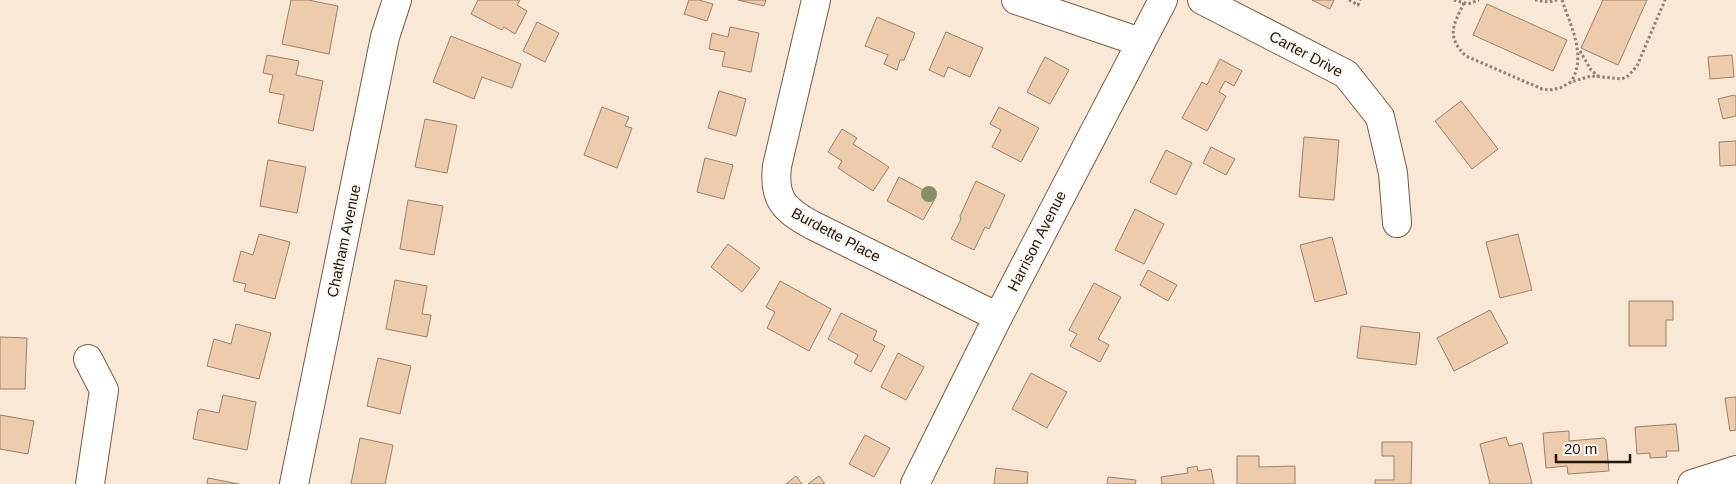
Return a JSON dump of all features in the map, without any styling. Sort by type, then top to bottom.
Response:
[{"type":"street","name":"Chatham Avenue","points":[[294,484],[385,37],[397,0]]},
{"type":"street","name":"Burdette Place","points":[[816,0],[777,166],[776,186],[782,202],[792,213],[812,225],[998,317]]},
{"type":"street","points":[[1016,0],[1140,42]]},
{"type":"street","name":"Harrison Avenue","points":[[915,484],[998,317],[1163,0]]},
{"type":"street","name":"Carter Drive","points":[[1202,0],[1346,74],[1380,116],[1393,173],[1396,223]]},
{"type":"street","points":[[88,359],[104,390],[90,484]]},
{"type":"street","points":[[1692,484],[1736,470]]},
{"type":"path","points":[[1349,0],[1358,5],[1360,0]]},
{"type":"path","points":[[1454,0],[1464,3],[1480,0]]},
{"type":"path","points":[[1534,0],[1549,2],[1557,0]]},
{"type":"path","points":[[1562,0],[1578,49],[1591,70],[1598,76]]},
{"type":"path","points":[[1464,3],[1454,22],[1454,41],[1459,49],[1466,56],[1542,89],[1550,90],[1584,78],[1598,76],[1622,78],[1628,76],[1637,66],[1665,0]]},
{"type":"path","points":[[1571,82],[1578,67],[1578,49]]},
{"type":"building","points":[[291,0],[308,0],[338,6],[329,54],[282,44]]},
{"type":"building","points":[[478,0],[520,0],[517,5],[527,11],[515,34],[504,27],[502,30],[471,14]]},
{"type":"building","points":[[689,0],[699,0],[713,4],[707,21],[684,14]]},
{"type":"building","points":[[738,0],[766,0],[764,6]]},
{"type":"building","points":[[1312,0],[1334,0],[1330,9]]},
{"type":"building","points":[[1603,0],[1647,0],[1618,65],[1581,48]]},
{"type":"building","points":[[1487,4],[1567,40],[1553,71],[1473,35]]},
{"type":"building","points":[[877,17],[915,33],[904,60],[900,60],[897,70],[884,64],[888,55],[865,46]]},
{"type":"building","points":[[537,22],[559,33],[545,62],[523,51]]},
{"type":"building","points":[[730,27],[759,33],[751,72],[722,66],[725,52],[709,49],[712,33],[728,37]]},
{"type":"building","points":[[946,32],[983,48],[970,77],[948,67],[944,77],[929,70]]},
{"type":"building","points":[[451,36],[521,64],[512,88],[482,77],[474,99],[433,82]]},
{"type":"building","points":[[267,55],[299,61],[296,75],[323,81],[313,131],[278,123],[284,95],[269,92],[273,75],[263,73]]},
{"type":"building","points":[[1732,55],[1734,77],[1710,79],[1708,57]]},
{"type":"building","points":[[1045,57],[1069,70],[1050,104],[1027,92]]},
{"type":"building","points":[[1220,59],[1242,71],[1234,86],[1225,81],[1219,92],[1226,96],[1207,131],[1182,118],[1202,82],[1207,85]]},
{"type":"building","points":[[719,91],[746,99],[736,136],[708,128]]},
{"type":"building","points":[[1736,96],[1736,116],[1723,119],[1718,99]]},
{"type":"building","points":[[1461,101],[1498,149],[1472,169],[1435,121]]},
{"type":"building","points":[[602,107],[629,117],[625,126],[632,128],[617,168],[584,155]]},
{"type":"building","points":[[999,107],[1039,128],[1021,162],[992,147],[1001,130],[990,124]]},
{"type":"building","points":[[425,119],[457,125],[447,173],[415,167]]},
{"type":"building","points":[[842,129],[857,138],[853,144],[889,167],[873,191],[838,168],[842,161],[828,152]]},
{"type":"building","points":[[1304,137],[1339,140],[1334,200],[1299,197]]},
{"type":"building","points":[[1736,141],[1736,165],[1720,166],[1719,142]]},
{"type":"building","points":[[1211,147],[1235,159],[1226,175],[1203,163]]},
{"type":"building","points":[[1166,150],[1192,163],[1176,195],[1150,182]]},
{"type":"building","points":[[705,158],[733,165],[724,199],[697,192]]},
{"type":"building","points":[[268,160],[306,167],[297,213],[260,206]]},
{"type":"building","points":[[899,177],[936,197],[923,220],[887,201]]},
{"type":"building","points":[[976,181],[1005,195],[989,229],[985,227],[974,250],[951,239]]},
{"type":"building","points":[[408,200],[443,206],[434,255],[400,249]]},
{"type":"building","points":[[1135,209],[1164,224],[1144,264],[1115,250]]},
{"type":"building","points":[[259,234],[290,242],[275,299],[244,291],[246,284],[233,281],[241,251],[253,255]]},
{"type":"building","points":[[1518,234],[1532,290],[1500,298],[1486,242]]},
{"type":"building","points":[[1332,237],[1347,294],[1315,302],[1300,245]]},
{"type":"building","points":[[728,244],[760,268],[742,292],[711,267]]},
{"type":"building","points":[[1148,270],[1177,285],[1168,301],[1140,285]]},
{"type":"building","points":[[395,280],[427,286],[422,314],[431,315],[427,337],[386,329]]},
{"type":"building","points":[[780,281],[831,309],[809,351],[767,328],[775,312],[766,307]]},
{"type":"building","points":[[1094,283],[1121,297],[1098,339],[1109,345],[1100,362],[1070,346],[1077,334],[1069,330]]},
{"type":"building","points":[[1629,301],[1673,301],[1673,320],[1666,320],[1666,346],[1629,346]]},
{"type":"building","points":[[1490,310],[1508,343],[1454,371],[1437,338]]},
{"type":"building","points":[[841,313],[877,331],[873,340],[885,346],[871,372],[854,363],[858,355],[828,339]]},
{"type":"building","points":[[236,324],[271,333],[259,379],[207,366],[214,339],[231,344]]},
{"type":"building","points":[[1361,326],[1420,333],[1416,365],[1357,358]]},
{"type":"building","points":[[0,337],[27,338],[25,389],[0,389]]},
{"type":"building","points":[[898,353],[924,367],[906,400],[881,387]]},
{"type":"building","points":[[378,358],[411,366],[400,414],[367,406]]},
{"type":"building","points":[[1031,373],[1067,392],[1047,428],[1012,409]]},
{"type":"building","points":[[223,395],[256,402],[247,450],[193,439],[198,411],[200,409],[219,413]]},
{"type":"building","points":[[1736,397],[1736,430],[1730,431],[1725,398]]},
{"type":"building","points":[[0,415],[34,421],[28,454],[0,449]]},
{"type":"building","points":[[1676,424],[1679,451],[1666,451],[1667,457],[1650,458],[1650,453],[1637,454],[1635,427]]},
{"type":"building","points":[[1569,431],[1569,441],[1604,438],[1606,440],[1609,471],[1568,474],[1567,466],[1546,468],[1543,433]]},
{"type":"building","points":[[865,435],[890,448],[874,477],[849,464]]},
{"type":"building","points":[[1506,437],[1509,446],[1522,443],[1532,484],[1490,484],[1480,444]]},
{"type":"building","points":[[360,438],[393,445],[385,484],[351,484]]},
{"type":"building","points":[[1382,442],[1412,442],[1411,484],[1375,484],[1375,480],[1394,480],[1394,456],[1382,456]]},
{"type":"building","points":[[1237,456],[1259,456],[1259,467],[1295,466],[1295,484],[1237,484]]},
{"type":"building","points":[[1197,466],[1198,471],[1211,469],[1214,484],[1162,484],[1161,477],[1188,473],[1187,468]]},
{"type":"building","points":[[996,468],[1028,472],[1027,484],[994,484]]},
{"type":"building","points":[[796,476],[802,484],[786,484]]},
{"type":"building","points":[[819,476],[825,484],[808,484]]},
{"type":"building","points":[[1108,477],[1136,480],[1135,484],[1107,484]]},
{"type":"building","points":[[208,478],[239,484],[207,484]]}]
